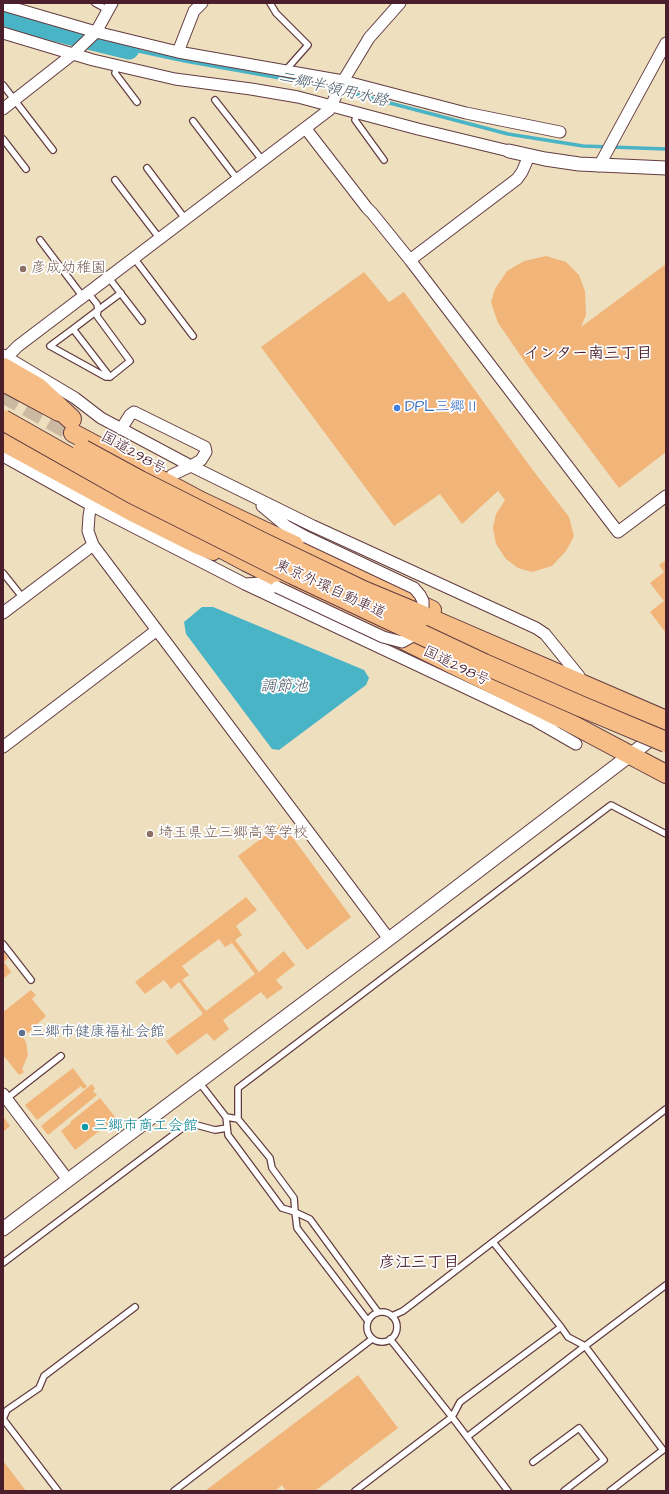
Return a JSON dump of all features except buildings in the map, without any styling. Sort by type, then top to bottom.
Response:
[{"type":"highway","points":[[5,361],[38,388],[72,426]]},
{"type":"highway","name":"国道298号","points":[[3,382],[144,472],[466,626],[666,714]]},
{"type":"highway","name":"東京外環自動車道","points":[[3,405],[140,481],[356,588],[666,721]]},
{"type":"highway","name":"東京外環自動車道","points":[[3,420],[132,493],[293,574],[484,664],[666,742]]},
{"type":"highway","name":"国道298号","points":[[72,426],[228,504],[261,529]]},
{"type":"highway","name":"国道298号","points":[[4,449],[198,545],[246,562]]},
{"type":"highway","name":"国道298号","points":[[58,462],[246,562],[568,722],[666,774]]},
{"type":"highway","points":[[484,664],[536,694],[607,727],[666,757]]},
{"type":"street","points":[[178,52],[194,12],[202,3]]},
{"type":"street","points":[[400,3],[369,38],[343,81],[329,110],[306,129],[18,346],[5,361],[68,394],[101,418],[191,466],[249,495],[536,628],[545,634],[578,676]]},
{"type":"street","points":[[3,5],[96,32],[178,52],[343,81],[466,113],[560,132]]},
{"type":"street","points":[[3,109],[73,54],[96,32],[110,7]]},
{"type":"street","points":[[3,33],[117,66],[175,79],[298,97],[530,156],[599,166],[666,168]]},
{"type":"street","points":[[599,166],[666,43]]},
{"type":"street","points":[[306,129],[367,208],[410,260],[618,532],[666,496]]},
{"type":"street","points":[[410,260],[517,179],[530,156]]},
{"type":"street","points":[[121,429],[130,415],[134,412],[205,447],[206,452],[201,460],[172,475]]},
{"type":"street","points":[[4,449],[91,505],[244,584],[532,719],[576,744]]},
{"type":"street","points":[[244,584],[261,583],[277,587],[383,638],[402,642],[413,636],[423,613],[423,601],[414,588],[286,526],[249,495]]},
{"type":"street","points":[[91,505],[88,531],[93,545],[389,939]]},
{"type":"street","points":[[4,610],[23,598],[93,545]]},
{"type":"street","points":[[3,747],[157,630]]},
{"type":"street","points":[[532,719],[568,722]]},
{"type":"street","points":[[3,1229],[389,939],[629,754],[666,728]]},
{"type":"street","points":[[5,1097],[68,1180]]},
{"type":"lane","points":[[95,3],[110,7]]},
{"type":"lane","points":[[270,3],[276,14],[308,45],[285,71]]},
{"type":"lane","points":[[117,66],[115,73],[137,102]]},
{"type":"lane","points":[[3,85],[53,150]]},
{"type":"lane","points":[[216,100],[263,161]]},
{"type":"lane","points":[[357,113],[355,120],[384,160]]},
{"type":"lane","points":[[192,121],[238,180]]},
{"type":"lane","points":[[3,139],[26,170]]},
{"type":"lane","points":[[147,168],[186,220]]},
{"type":"lane","points":[[115,180],[160,239]]},
{"type":"lane","points":[[40,240],[86,295],[97,304],[98,310],[97,316],[130,361],[110,377],[106,377],[50,346],[72,329],[98,310],[121,293]]},
{"type":"lane","points":[[134,258],[193,336]]},
{"type":"lane","points":[[109,278],[142,321]]},
{"type":"lane","points":[[72,329],[110,377]]},
{"type":"lane","points":[[3,572],[23,598]]},
{"type":"lane","points":[[368,1321],[297,1228],[294,1198],[272,1168],[270,1158],[238,1119],[238,1088],[611,805],[666,834]]},
{"type":"lane","points":[[3,944],[31,980]]},
{"type":"lane","points":[[5,1097],[61,1056]]},
{"type":"lane","points":[[199,1082],[226,1117],[228,1135],[282,1208],[310,1219],[378,1312],[388,1314],[395,1320],[397,1328],[396,1332],[390,1339],[381,1342],[372,1339],[367,1331],[368,1321],[378,1312]]},
{"type":"lane","points":[[392,1316],[403,1311],[666,1109]]},
{"type":"lane","points":[[226,1117],[238,1119]]},
{"type":"lane","points":[[3,1263],[189,1123],[215,1130],[227,1128]]},
{"type":"lane","points":[[493,1242],[568,1337],[585,1346],[664,1448],[610,1491]]},
{"type":"lane","points":[[467,1437],[666,1285]]},
{"type":"lane","points":[[58,1491],[3,1419],[7,1410],[39,1388],[44,1376],[135,1307]]},
{"type":"lane","points":[[355,1491],[452,1417],[460,1402],[561,1328]]},
{"type":"lane","points":[[174,1491],[372,1339]]},
{"type":"lane","points":[[390,1339],[508,1491]]},
{"type":"lane","points":[[533,1462],[579,1428],[604,1460],[564,1491]]},
{"type":"water","name":"調節池","points":[[202,607],[213,607],[364,670],[369,678],[366,685],[279,750],[272,749],[186,634],[184,622]]},
{"type":"waterway","name":"二郷半領用水路","points":[[3,15],[31,25],[129,49]]},
{"type":"waterway","name":"二郷半領用水路","points":[[129,49],[185,61],[325,86],[508,134],[583,146],[666,149]]},
{"type":"tunnel","points":[[3,394],[73,433]]},
{"type":"place","name":"彦成幼稚園","points":[[23,269]]},
{"type":"place","name":"DPL三郷Ⅱ","points":[[397,408]]},
{"type":"place","name":"埼玉県立三郷高等学校","points":[[150,834]]},
{"type":"place","name":"三郷市健康福祉会館","points":[[22,1033]]},
{"type":"place","name":"三郷市商工会館","points":[[85,1127]]},
{"type":"district","name":"インター南三丁目","points":[[588,355]]},
{"type":"district","name":"彦江三丁目","points":[[419,1264]]}]
